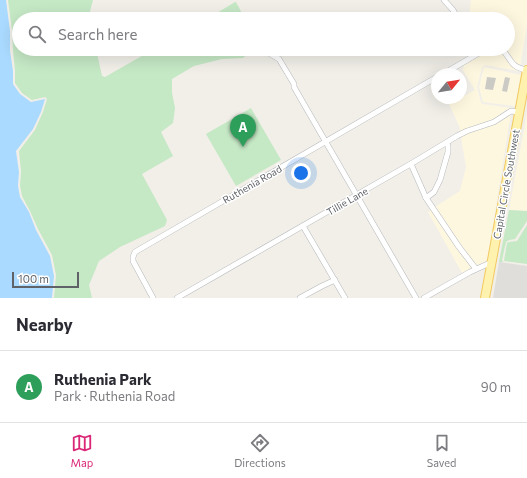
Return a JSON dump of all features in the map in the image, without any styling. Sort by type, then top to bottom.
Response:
[{"type":"main road","name":"Capital Circle Southwest","points":[[485,298],[527,73]]},
{"type":"street","points":[[444,0],[454,12]]},
{"type":"street","points":[[274,56],[283,64],[294,84],[294,87],[416,298]]},
{"type":"street","points":[[453,68],[474,56]]},
{"type":"street","points":[[507,56],[515,67],[527,73]]},
{"type":"street","name":"Ruthenia Road","points":[[153,298],[134,265],[132,258],[135,252],[431,81]]},
{"type":"street","name":"Tillie Lane","points":[[177,298],[411,164],[446,142],[467,131],[494,122],[511,111],[519,112]]},
{"type":"street","points":[[426,198],[434,192],[440,180],[448,152],[446,142]]},
{"type":"street","points":[[411,164],[426,198],[456,244],[476,269]]},
{"type":"street","points":[[303,226],[344,298]]},
{"type":"street","points":[[424,298],[476,269],[492,262]]},
{"type":"street","points":[[300,298],[334,280]]},
{"type":"shaded area","points":[[471,0],[527,0],[527,25],[520,67],[510,56],[515,56],[515,12],[470,12]]},
{"type":"shaded area","points":[[479,56],[505,56],[513,68],[519,71],[485,65],[482,67],[477,87],[481,103],[512,108],[506,110],[493,120],[460,132],[460,128],[449,104],[467,104],[467,94],[475,90],[467,77],[467,68],[463,68],[464,65]]},
{"type":"shaded area","points":[[484,67],[521,75],[515,106],[483,102],[479,87]]},
{"type":"shaded area","points":[[511,113],[487,262],[477,266],[461,246],[435,207],[460,191],[466,167],[461,137]]},
{"type":"shaded area","points":[[527,113],[527,211],[509,210]]},
{"type":"shaded area","points":[[431,210],[457,249],[472,268],[462,273],[428,212]]},
{"type":"shaded area","points":[[499,262],[527,266],[527,298],[493,298]]},
{"type":"green space","points":[[8,0],[93,0],[90,12],[12,12],[12,31]]},
{"type":"green space","points":[[235,2],[241,12],[219,12]]},
{"type":"green space","points":[[14,56],[98,56],[102,76],[105,77],[142,56],[245,56],[243,58],[222,59],[194,66],[172,79],[172,93],[175,108],[173,123],[161,132],[173,156],[142,174],[167,220],[165,226],[120,247],[99,261],[89,285],[92,298],[54,298],[56,275],[52,255],[22,196],[20,186],[21,171],[19,151],[35,130],[47,99],[45,97],[32,100],[22,93],[15,83]]},
{"type":"green space","points":[[251,108],[281,160],[236,186],[206,134]]},
{"type":"green space","points":[[509,210],[527,211],[527,221],[515,239],[506,242],[502,260],[503,262],[499,262]]},
{"type":"green space","points":[[527,225],[527,264],[504,261],[507,243],[517,241]]},
{"type":"water","points":[[0,0],[6,0],[10,31],[13,84],[20,94],[31,102],[45,99],[33,129],[16,151],[20,197],[29,212],[36,230],[50,256],[54,276],[52,298],[0,298]]},
{"type":"building","points":[[487,77],[496,78],[493,90],[485,89]]},
{"type":"building","points":[[505,77],[510,78],[507,92],[502,91]]},
{"type":"place","name":"Ruthenia Park","points":[[243,147]]}]
